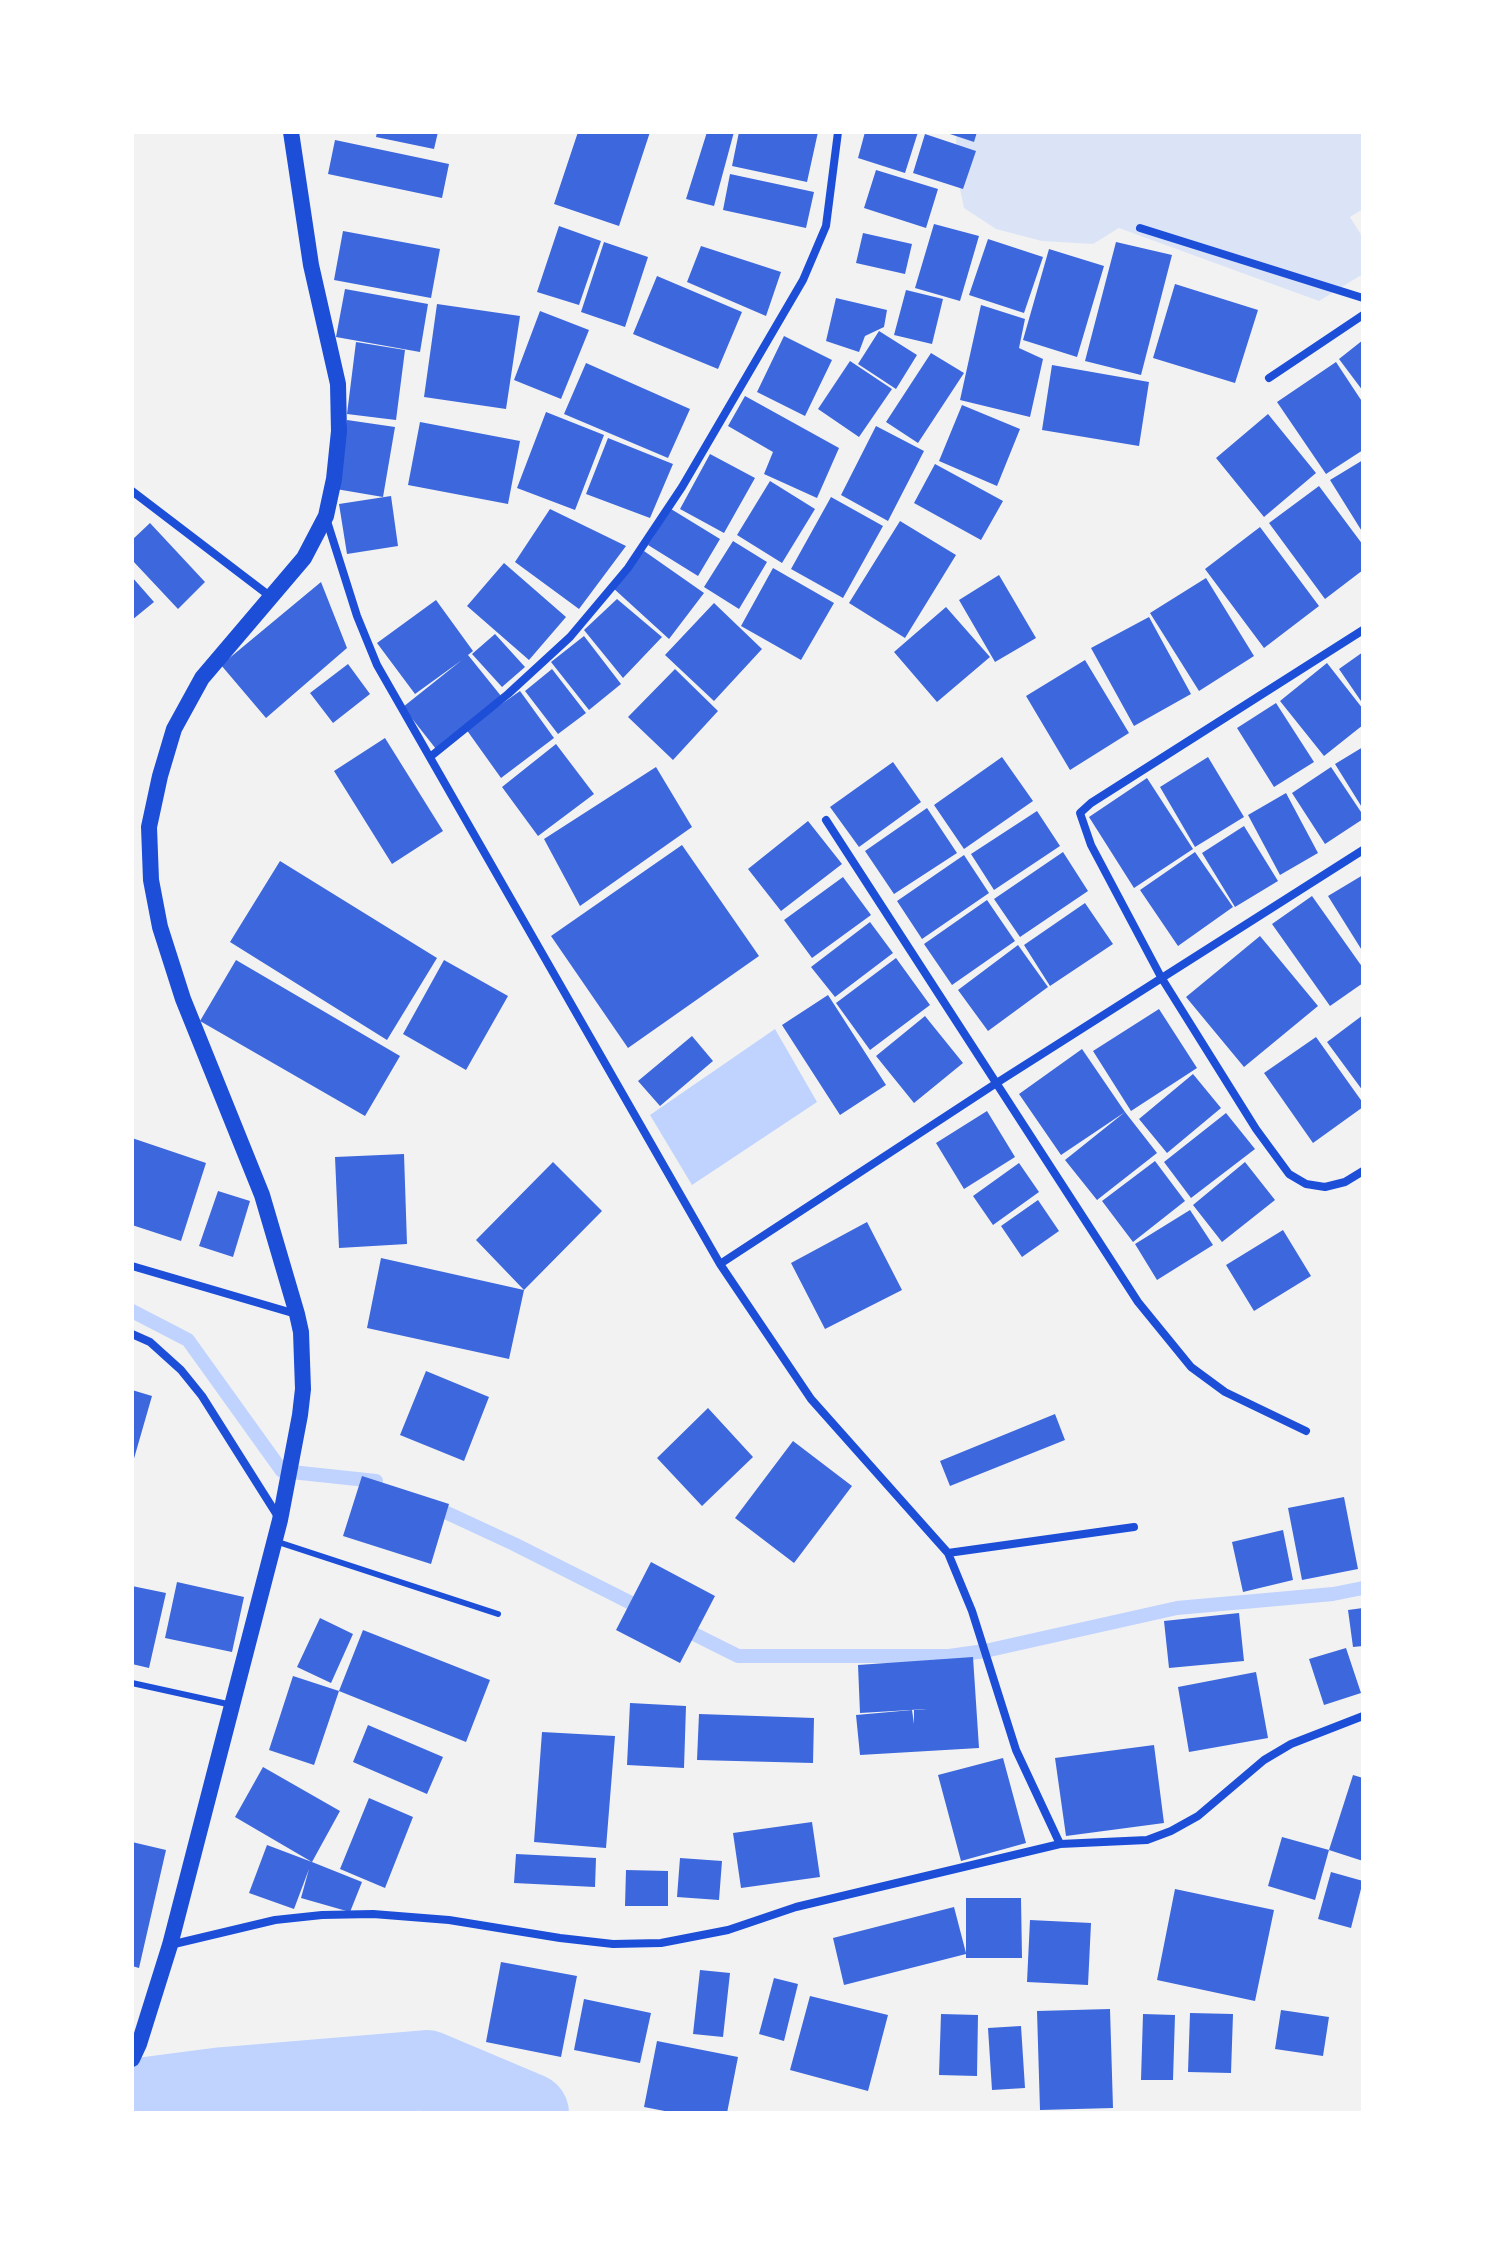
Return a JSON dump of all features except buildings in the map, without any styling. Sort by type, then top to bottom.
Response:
[{"type":"main road","points":[[135,2051],[170,1945],[280,1520],[303,1389],[303,1358],[297,1314],[262,1195],[183,999],[160,927],[151,880],[149,827],[174,729],[202,678],[304,558],[326,516],[334,479],[339,431],[338,384],[311,265],[291,132]]},
{"type":"street","points":[[430,757],[508,694],[570,637],[628,568],[682,487],[803,280],[826,226],[838,132]]},
{"type":"street","points":[[1140,228],[1363,298]]},
{"type":"street","points":[[1269,378],[1363,315]]},
{"type":"street","points":[[132,491],[271,597]]},
{"type":"street","points":[[326,516],[357,616],[372,653],[720,1264],[811,1399],[948,1553],[972,1611],[1016,1750],[1060,1844]]},
{"type":"street","points":[[1363,630],[1091,803],[1080,813],[1091,845],[1161,977],[1256,1129],[1289,1174],[1306,1184],[1325,1187],[1345,1182],[1363,1171]]},
{"type":"street","points":[[826,820],[1138,1302],[1191,1367],[1225,1392],[1306,1431]]},
{"type":"street","points":[[720,1264],[1161,977],[1363,850]]},
{"type":"street","points":[[132,1266],[297,1314]]},
{"type":"street","points":[[132,1334],[150,1342],[181,1370],[202,1396],[280,1520]]},
{"type":"street","points":[[948,1553],[1134,1527]]},
{"type":"street","points":[[170,1945],[275,1920],[373,1914],[449,1920],[613,1944],[661,1943],[728,1930],[796,1907],[1060,1844],[1147,1840],[1198,1816],[1264,1760],[1291,1744],[1363,1716]]},
{"type":"lane","points":[[274,1541],[498,1614]]},
{"type":"lane","points":[[132,1683],[232,1705]]},
{"type":"shaded area","points":[[956,132],[1363,132],[1363,209],[1350,217],[1363,238],[1363,274],[1319,301],[1119,228],[1093,244],[1042,241],[996,229],[964,208],[957,175]]},
{"type":"water","points":[[775,1029],[817,1102],[692,1185],[650,1115]]},
{"type":"waterway","points":[[132,1311],[188,1340],[282,1471],[376,1481]]},
{"type":"waterway","points":[[432,1506],[647,1611]]},
{"type":"waterway","points":[[680,1627],[738,1656],[949,1656],[985,1651],[1177,1608],[1333,1594],[1363,1588]]},
{"type":"waterway","points":[[132,2099],[224,2087],[427,2070],[529,2113]]}]
